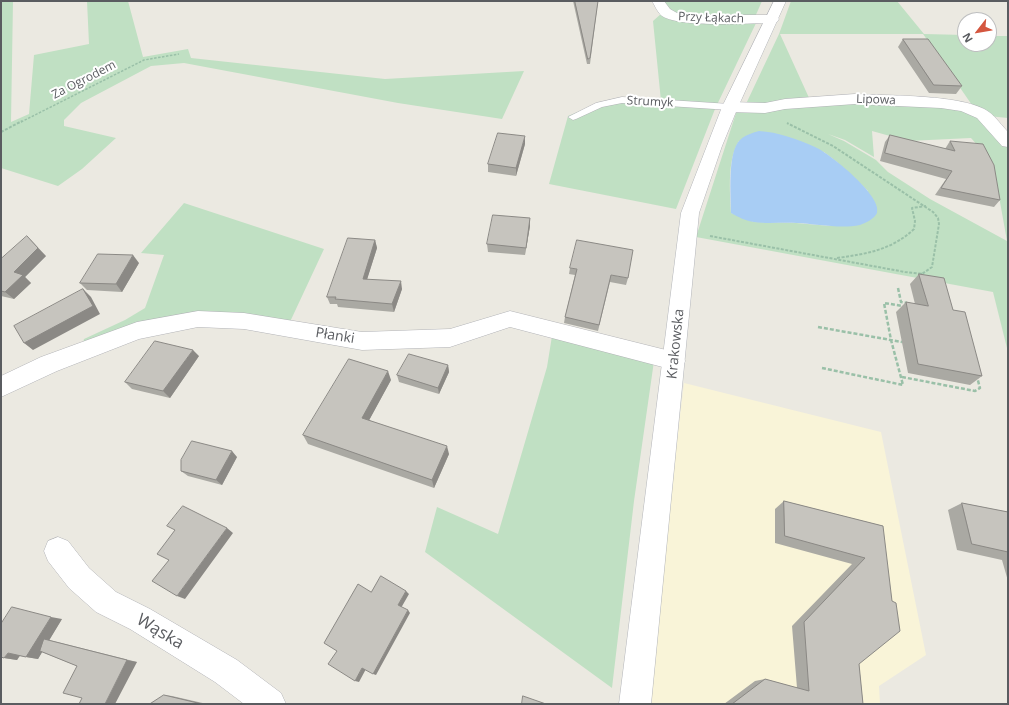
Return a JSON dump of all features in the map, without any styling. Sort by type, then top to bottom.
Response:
[{"type":"street","name":"Przy Łąkach","points":[[658,1],[666,12],[674,17],[692,19],[776,10]]},
{"type":"street","name":"Krakowska","points":[[635,704],[690,213],[714,146],[730,107],[776,10]]},
{"type":"street","name":"Lipowa","points":[[730,107],[765,108],[785,104],[854,99],[941,103],[965,107],[983,115],[1008,142]]},
{"type":"street","name":"Płanki","points":[[1,388],[49,364],[138,331],[198,319],[244,321],[362,341],[450,338],[510,319],[674,361]]},
{"type":"street","name":"Wąska","points":[[58,551],[79,578],[106,602],[140,619],[219,667],[270,704]]},
{"type":"lane","name":"Strumyk","points":[[574,117],[599,105],[622,100],[730,107]]},
{"type":"path","name":"Za Ogrodem","points":[[1,132],[144,60],[179,54]]},
{"type":"path","points":[[688,232],[913,273],[922,274],[929,271],[932,267],[939,219],[926,206],[833,146],[772,116],[752,108]]},
{"type":"path","points":[[835,259],[880,250],[898,242],[914,229],[915,221],[912,208],[926,206]]},
{"type":"path","points":[[898,288],[901,302],[908,303]]},
{"type":"path","points":[[822,368],[903,385],[902,377],[890,340],[884,303],[910,307]]},
{"type":"path","points":[[818,327],[902,342]]},
{"type":"path","points":[[902,377],[975,391],[980,388],[976,374]]},
{"type":"shaded area","points":[[684,383],[881,432],[926,655],[879,686],[880,704],[645,704]]},
{"type":"green space","points":[[1,1],[13,1],[11,122],[29,114],[34,55],[89,44],[87,1],[128,1],[143,57],[188,49],[191,58],[385,79],[524,71],[502,119],[398,103],[184,63],[151,66],[81,103],[64,120],[64,126],[116,138],[82,169],[58,186],[1,168]]},
{"type":"green space","points":[[661,1],[762,1],[755,17],[677,16]]},
{"type":"green space","points":[[791,1],[897,1],[924,34],[957,35],[957,52],[997,52],[997,36],[1008,36],[1008,118],[988,116],[974,108],[923,34],[780,34],[810,100],[745,106],[779,34]]},
{"type":"green space","points":[[662,13],[757,21],[715,109],[676,209],[549,184],[568,116],[597,104],[661,101],[653,21]]},
{"type":"green space","points":[[859,102],[965,109],[980,117],[1008,147],[1008,352],[993,292],[696,237],[737,110]],"holes":[[[872,131],[908,141],[971,138],[993,163],[1007,241],[930,199],[888,172],[876,160],[844,141],[828,134],[845,140],[874,157]],[[739,141],[824,152],[868,191],[830,226],[796,223],[754,222],[731,213],[731,166],[735,149]]]},
{"type":"green space","points":[[184,203],[324,249],[289,324],[200,314],[82,347],[84,339],[125,320],[145,308],[164,255],[141,253]]},
{"type":"green space","points":[[552,336],[654,361],[634,501],[612,688],[425,552],[437,507],[498,534],[547,367]]},
{"type":"water","points":[[759,131],[780,134],[794,139],[815,147],[831,157],[854,176],[872,196],[877,206],[876,215],[860,225],[845,227],[797,223],[754,222],[742,219],[731,213],[730,186],[733,154],[740,140],[751,133]]},
{"type":"building","points":[[575,1],[598,1],[590,58],[588,59]]},
{"type":"building","points":[[903,39],[928,39],[962,86],[934,85]]},
{"type":"building","points":[[498,133],[525,136],[516,168],[488,164]]},
{"type":"building","points":[[890,135],[955,151],[950,141],[983,144],[994,165],[1000,200],[941,188],[952,171],[885,153]]},
{"type":"building","points":[[493,215],[530,218],[526,248],[487,244]]},
{"type":"building","points":[[27,236],[38,248],[14,272],[23,275],[5,292],[1,291],[1,259]]},
{"type":"building","points":[[348,238],[375,240],[363,279],[401,281],[392,304],[327,297]]},
{"type":"building","points":[[577,240],[633,250],[628,278],[611,275],[599,325],[565,317],[577,269],[570,268]]},
{"type":"building","points":[[98,254],[133,255],[116,284],[80,283]]},
{"type":"building","points":[[919,274],[944,278],[953,310],[965,312],[982,376],[918,364],[906,302],[928,306]]},
{"type":"building","points":[[83,289],[93,306],[24,343],[14,326]]},
{"type":"building","points":[[155,341],[193,350],[163,391],[125,382]]},
{"type":"building","points":[[409,354],[448,365],[438,388],[397,375]]},
{"type":"building","points":[[349,359],[388,371],[362,418],[447,446],[432,480],[303,435]]},
{"type":"building","points":[[192,441],[232,451],[216,480],[181,471],[181,460]]},
{"type":"building","points":[[784,501],[883,526],[892,601],[896,603],[900,631],[859,664],[863,704],[732,704],[765,679],[809,691],[804,622],[865,558],[785,536]]},
{"type":"building","points":[[962,503],[1008,512],[1008,552],[972,544]]},
{"type":"building","points":[[183,506],[227,528],[177,596],[152,581],[169,560],[157,554],[175,530],[167,526]]},
{"type":"building","points":[[381,576],[406,591],[398,605],[408,610],[373,674],[362,668],[355,681],[328,664],[337,651],[324,643],[358,584],[371,592]]},
{"type":"building","points":[[12,607],[51,617],[26,657],[8,653],[4,658],[1,657],[1,624]]},
{"type":"building","points":[[44,639],[127,660],[105,704],[79,704],[82,698],[63,693],[77,666],[40,651]]},
{"type":"building","points":[[164,695],[202,704],[150,704]]},
{"type":"building","points":[[523,696],[546,704],[522,704]]}]
